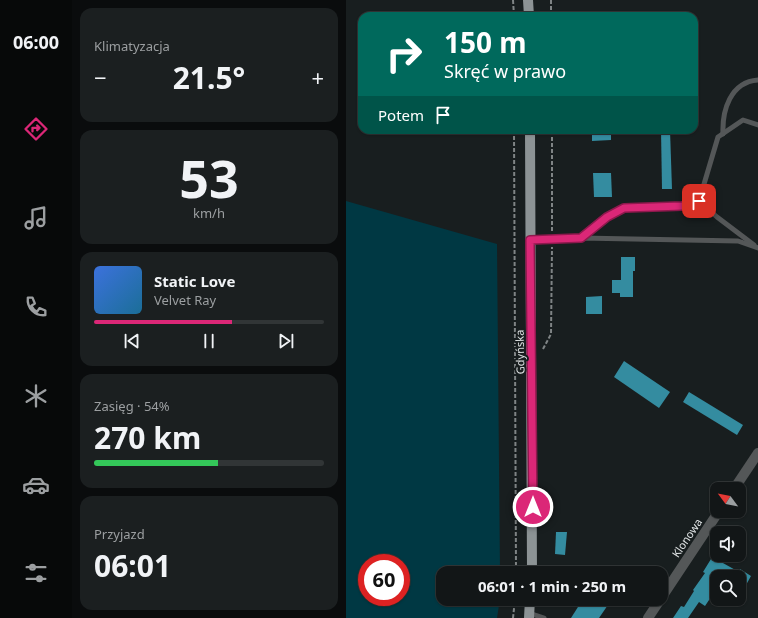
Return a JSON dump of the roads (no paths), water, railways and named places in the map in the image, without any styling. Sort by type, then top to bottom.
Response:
[{"type":"main road","points":[[528,0],[529,12]]},
{"type":"main road","name":"Gdyńska","points":[[530,134],[532,566]]},
{"type":"street","points":[[739,482],[758,453]]},
{"type":"street","name":"Klonowa","points":[[648,618],[714,518]]},
{"type":"lane","points":[[723,134],[722,118],[730,96],[750,80],[758,80]]},
{"type":"lane","points":[[699,201],[718,137],[743,120],[758,125]]},
{"type":"lane","points":[[581,238],[607,217],[624,208],[682,206],[699,201]]},
{"type":"lane","points":[[699,201],[716,217],[758,248]]},
{"type":"lane","points":[[530,240],[581,238],[738,241],[758,248]]},
{"type":"lane","points":[[529,615],[544,618]]}]
